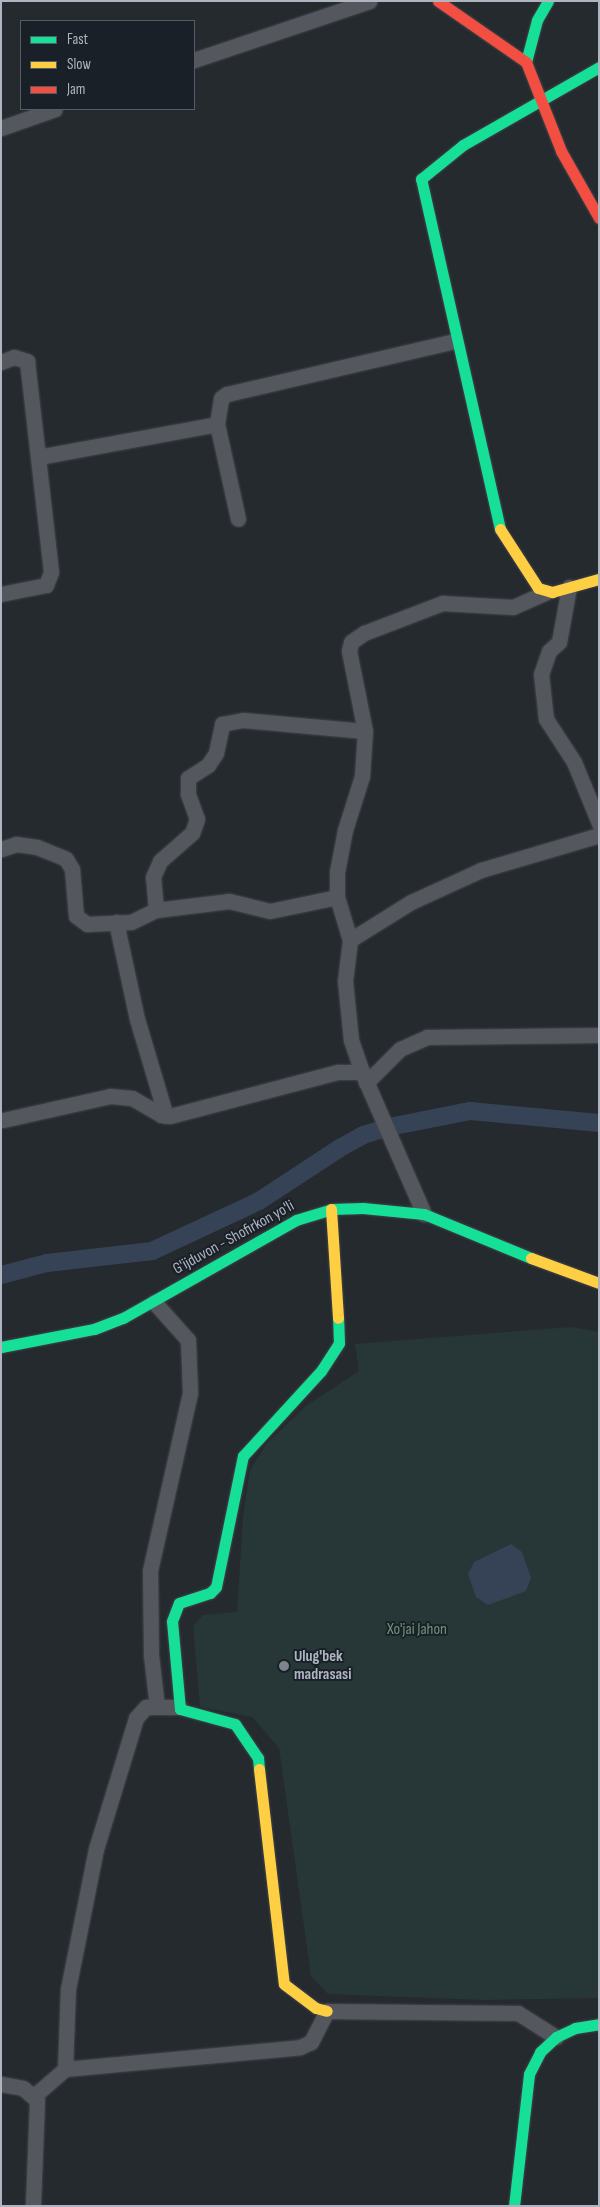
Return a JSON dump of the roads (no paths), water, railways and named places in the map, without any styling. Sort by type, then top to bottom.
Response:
[{"type":"street","points":[[195,60],[370,1]]},
{"type":"street","points":[[438,1],[526,62]]},
{"type":"street","points":[[548,1],[537,20],[526,62],[561,151],[599,218]]},
{"type":"street","points":[[546,592],[535,586],[496,518],[455,341],[422,176],[462,145],[539,99],[599,67]]},
{"type":"street","points":[[1,128],[52,110]]},
{"type":"street","points":[[238,519],[217,424],[221,398],[227,394],[455,341]]},
{"type":"street","points":[[1,362],[14,357],[27,361],[51,572],[46,585],[1,594]]},
{"type":"street","points":[[38,457],[217,424]]},
{"type":"street","points":[[424,1214],[364,1078],[351,1040],[345,981],[350,940],[337,897],[337,872],[344,830],[362,776],[364,731],[349,651],[352,642],[364,634],[442,603],[513,607],[546,592],[599,579]]},
{"type":"street","points":[[570,587],[559,642],[549,651],[541,674],[546,719],[574,762],[599,822]]},
{"type":"street","points":[[156,910],[153,877],[160,862],[192,833],[197,819],[188,794],[188,778],[208,765],[216,753],[222,724],[242,720],[364,731]]},
{"type":"street","points":[[350,940],[410,902],[481,870],[599,835]]},
{"type":"street","points":[[1,849],[16,844],[37,847],[66,859],[72,869],[76,916],[87,924],[131,922],[156,910],[229,901],[270,911],[337,897]]},
{"type":"street","points":[[116,922],[137,1019],[166,1116]]},
{"type":"street","points":[[364,1078],[400,1049],[427,1037],[599,1035]]},
{"type":"street","points":[[2,1120],[110,1096],[132,1098],[166,1116],[338,1072],[364,1078]]},
{"type":"street","name":"G'ijduvon - Shofirkon yo'li","points":[[1,1347],[94,1329],[154,1302],[296,1220],[331,1210],[363,1208],[424,1214],[476,1237],[599,1283]]},
{"type":"street","points":[[179,1707],[172,1620],[174,1609],[183,1601],[215,1589],[241,1460],[322,1371],[339,1343],[331,1210]]},
{"type":"street","points":[[154,1302],[188,1340],[190,1393],[150,1571],[151,1655],[157,1707]]},
{"type":"street","points":[[65,2070],[68,1989],[96,1849],[136,1718],[146,1707],[179,1707],[235,1724],[254,1749],[261,1771],[281,1975],[287,1988],[326,2011],[518,2013],[556,2036]]},
{"type":"street","points":[[34,2096],[65,2070],[300,2047],[311,2042],[326,2011]]},
{"type":"street","points":[[514,2206],[529,2074],[540,2052],[556,2036],[575,2028],[599,2024]]},
{"type":"street","points":[[1,2084],[23,2088],[34,2096],[38,2112],[33,2206]]},
{"type":"water","points":[[511,1544],[522,1552],[531,1578],[526,1591],[488,1605],[476,1597],[468,1574],[474,1562]]},
{"type":"waterway","points":[[1,1275],[47,1263],[152,1251],[259,1201],[340,1148],[363,1135],[389,1127],[470,1111],[599,1123]]},
{"type":"place","name":"Ulug'bek madrasasi","points":[[284,1666]]},
{"type":"park label","name":"Xo'jai Jahon","points":[[417,1630]]}]
